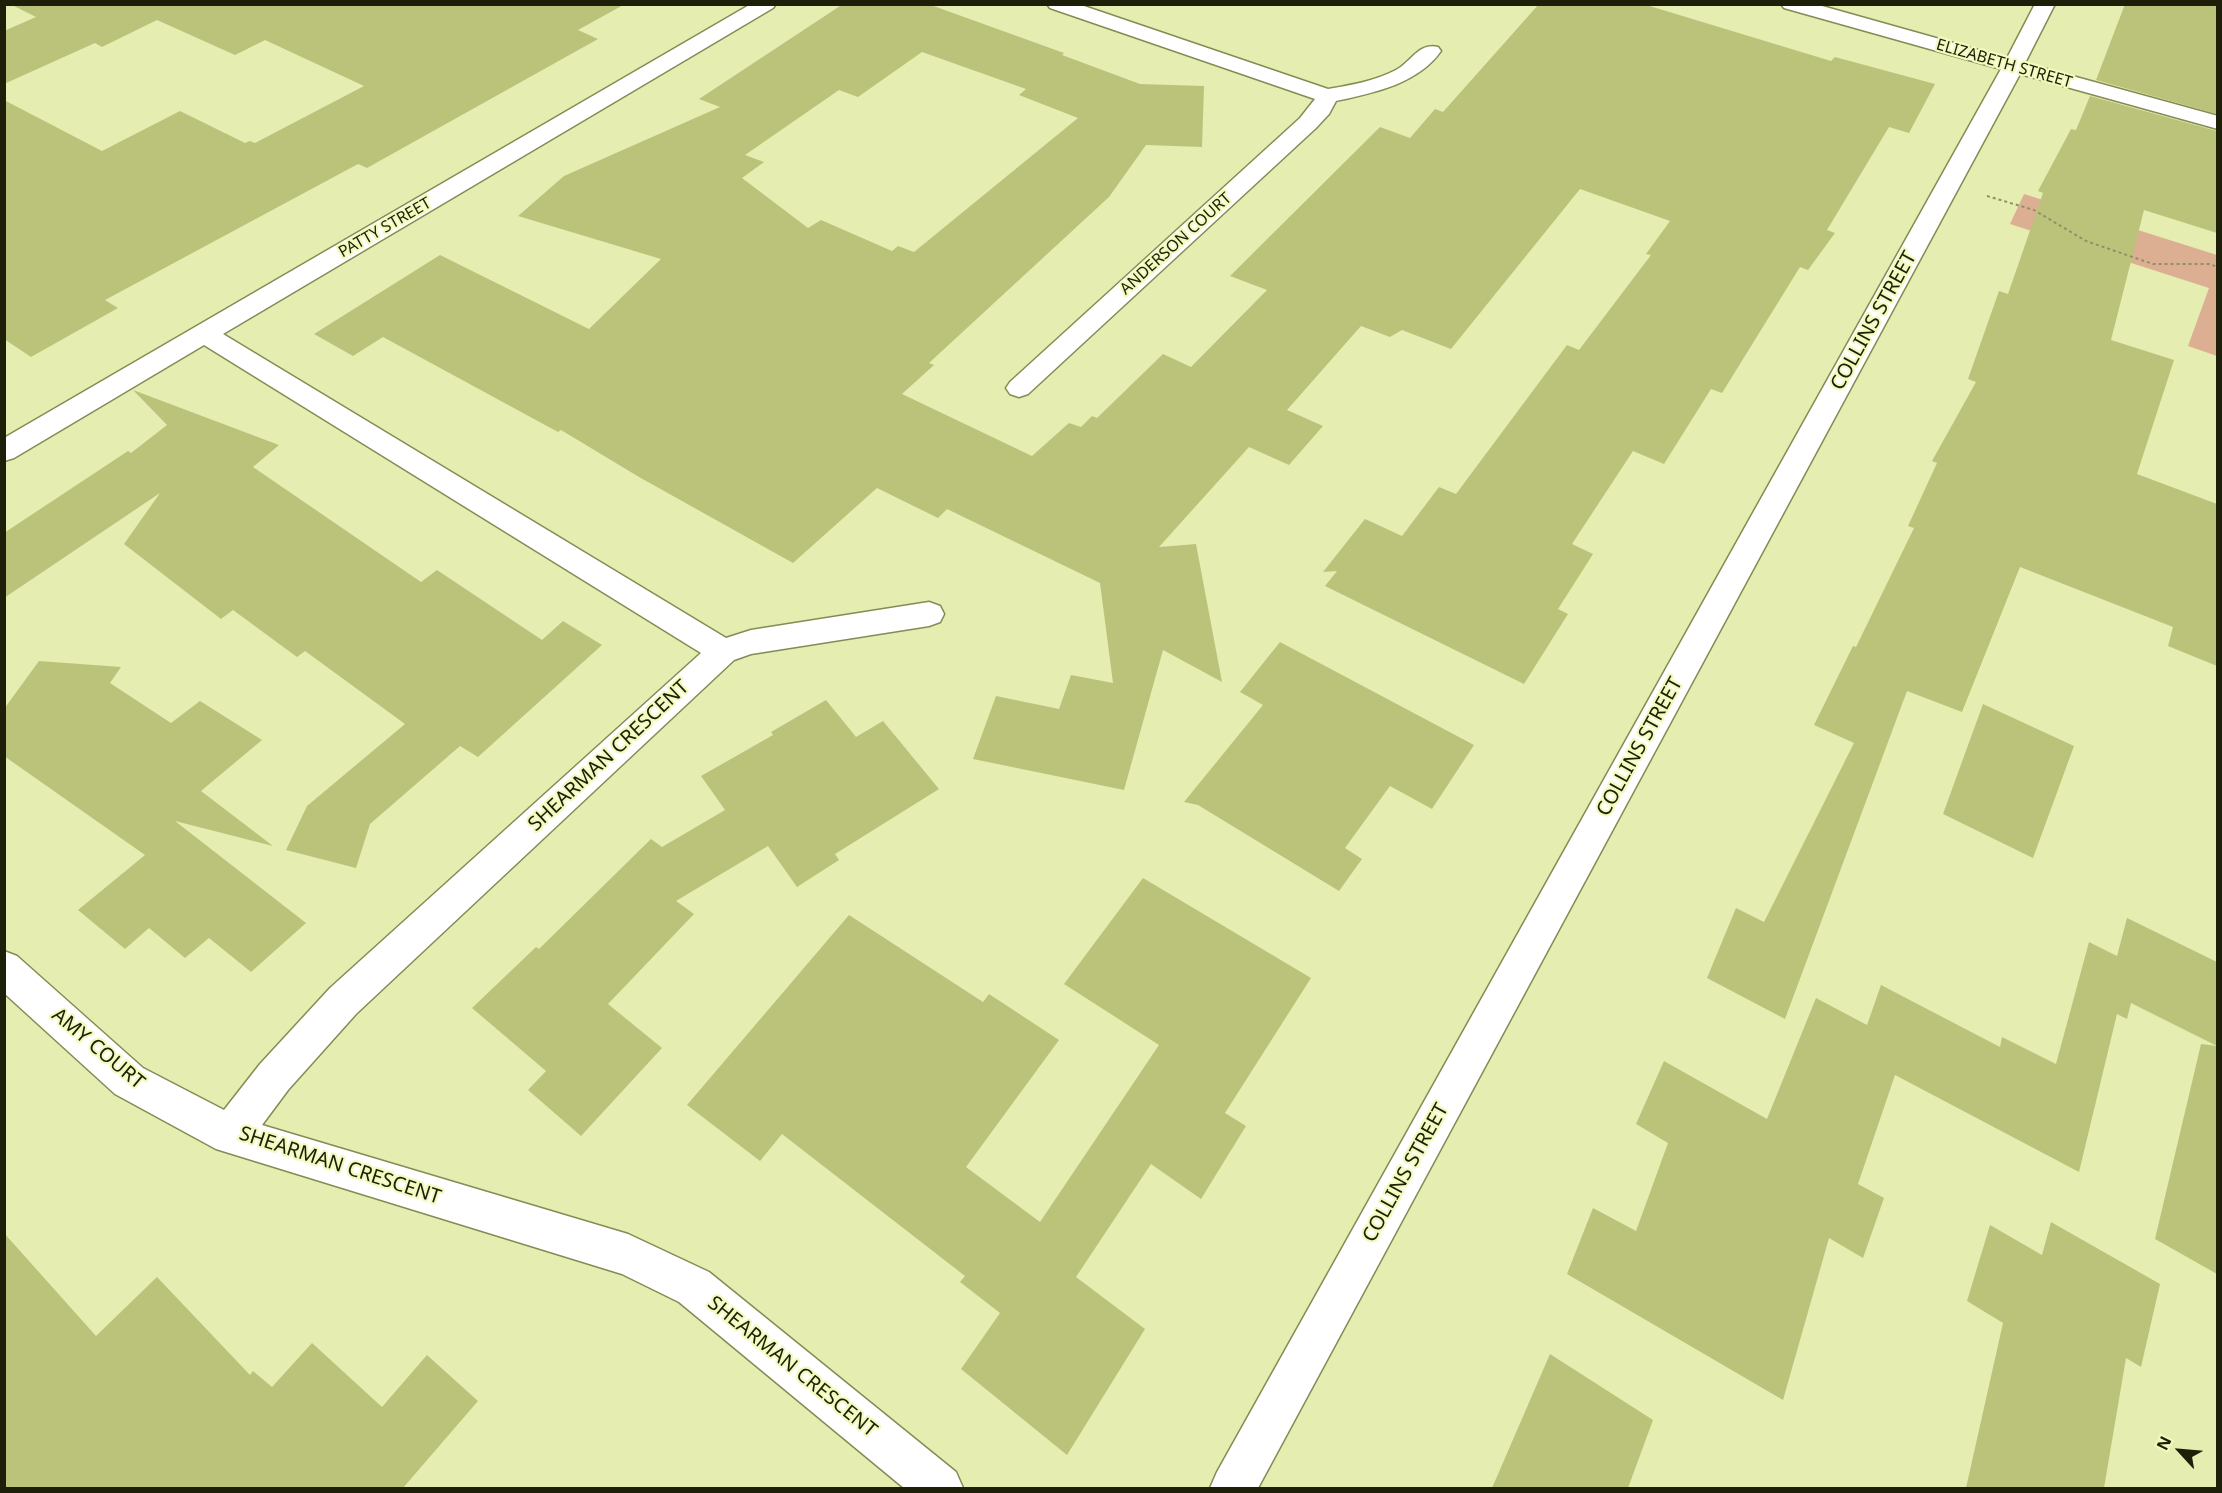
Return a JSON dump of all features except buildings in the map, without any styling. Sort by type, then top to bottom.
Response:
[{"type":"street","name":"PATTY STREET","points":[[4,451],[766,4]]},
{"type":"street","points":[[1057,4],[1327,96],[1363,89],[1404,74],[1431,51]]},
{"type":"street","name":"ELIZABETH STREET","points":[[1791,4],[2217,123]]},
{"type":"street","name":"COLLINS STREET","points":[[1233,1488],[2014,66],[2045,4]]},
{"type":"street","name":"ANDERSON COURT","points":[[1019,388],[1308,123],[1322,109],[1327,96]]},
{"type":"street","points":[[204,334],[723,651]]},
{"type":"street","name":"SHEARMAN CRESCENT","points":[[929,614],[751,642],[723,651],[343,1001],[274,1077],[230,1135],[628,1256],[694,1287],[940,1488]]},
{"type":"street","name":"AMY COURT","points":[[4,968],[129,1081],[230,1135]]},
{"type":"path","points":[[1949,184],[2034,210],[2086,241],[2153,264],[2209,264],[2217,267]]},
{"type":"shaded area","points":[[2024,194],[2217,255],[2217,356],[2188,346],[2209,288],[2010,224]]}]
